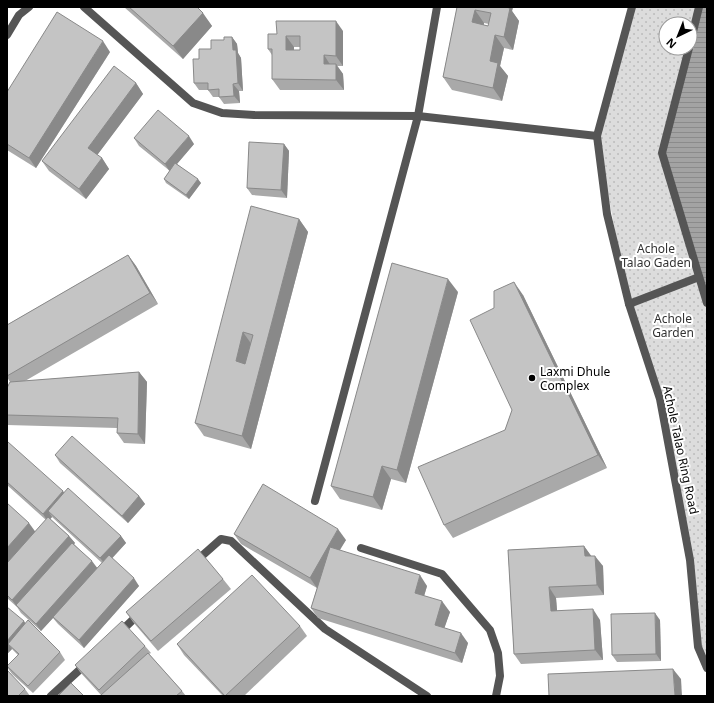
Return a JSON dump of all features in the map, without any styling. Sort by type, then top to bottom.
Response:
[{"type":"street","points":[[7,35],[19,16],[29,7]]},
{"type":"street","points":[[84,7],[193,102],[222,113],[254,115],[418,116],[597,136]]},
{"type":"street","points":[[315,500],[418,116],[437,7]]},
{"type":"street","name":"Achole Talao Ring Road","points":[[632,7],[597,136],[607,214],[629,304],[660,399],[690,560],[698,647],[707,668]]},
{"type":"street","points":[[687,56],[662,154],[707,303]]},
{"type":"street","points":[[629,304],[699,277]]},
{"type":"street","points":[[191,566],[220,539],[231,541],[325,629],[427,696]]},
{"type":"street","points":[[361,548],[442,574],[490,630],[498,653],[500,676],[496,696]]},
{"type":"street","points":[[116,636],[145,609]]},
{"type":"street","points":[[51,696],[92,658]]},
{"type":"green space","points":[[632,7],[699,7],[697,16],[658,16],[658,56],[690,56],[707,303],[707,668],[698,647],[690,560],[660,399],[629,304],[597,136]]},
{"type":"shaded area","points":[[699,7],[707,7],[707,303],[662,153],[687,56],[698,56],[698,16],[697,16]]},
{"type":"building","points":[[129,7],[197,7],[203,13],[173,46]]},
{"type":"building","points":[[457,7],[510,8],[504,37],[495,35],[490,61],[498,63],[493,88],[443,77]],"holes":[[[475,10],[491,13],[488,26],[472,22]]]},
{"type":"building","points":[[57,12],[103,41],[29,158],[7,144],[7,92]]},
{"type":"building","points":[[276,21],[336,21],[336,56],[324,55],[324,64],[336,64],[336,80],[272,79],[272,49],[268,49],[268,34],[277,34]],"holes":[[[286,36],[300,36],[300,50],[286,50]]]},
{"type":"building","points":[[224,37],[232,37],[233,50],[236,50],[238,83],[233,84],[234,96],[219,97],[219,89],[208,90],[208,83],[194,83],[193,59],[199,59],[199,49],[211,49],[211,40],[224,40]]},
{"type":"building","points":[[114,66],[136,83],[88,148],[102,158],[79,189],[42,161]]},
{"type":"building","points":[[158,110],[189,136],[165,164],[134,138]]},
{"type":"building","points":[[249,142],[284,144],[281,190],[247,188]]},
{"type":"building","points":[[175,163],[198,179],[186,195],[164,179]]},
{"type":"building","points":[[251,206],[299,219],[242,436],[195,423]],"holes":[[[243,332],[253,335],[245,364],[236,361]]]},
{"type":"building","points":[[128,255],[150,293],[7,376],[7,325]]},
{"type":"building","points":[[392,263],[448,279],[397,470],[382,466],[373,497],[331,486]]},
{"type":"building","name":"Laxmi Dhule Complex","points":[[514,282],[598,455],[444,525],[418,467],[505,430],[512,410],[470,320],[494,308],[494,291]]},
{"type":"building","points":[[139,372],[138,434],[117,433],[118,418],[7,415],[7,388],[10,382]]},
{"type":"building","points":[[72,436],[139,496],[122,516],[55,455]]},
{"type":"building","points":[[8,442],[63,491],[43,514],[7,482]]},
{"type":"building","points":[[263,484],[338,529],[310,578],[234,534]]},
{"type":"building","points":[[68,488],[121,536],[100,558],[48,511]]},
{"type":"building","points":[[7,503],[29,523],[7,548]]},
{"type":"building","points":[[48,517],[69,536],[12,600],[7,595],[7,563]]},
{"type":"building","points":[[72,543],[92,561],[36,624],[16,605]]},
{"type":"building","points":[[584,546],[585,556],[595,556],[597,585],[549,587],[551,611],[593,609],[595,650],[514,654],[508,550]]},
{"type":"building","points":[[330,547],[420,575],[415,593],[442,601],[435,625],[461,633],[455,653],[311,608]]},
{"type":"building","points":[[198,549],[223,579],[151,641],[126,612]]},
{"type":"building","points":[[109,555],[134,578],[79,640],[53,617]]},
{"type":"building","points":[[252,575],[300,626],[225,696],[177,644]]},
{"type":"building","points":[[7,607],[24,621],[7,641]]},
{"type":"building","points":[[655,613],[656,654],[612,655],[611,614]]},
{"type":"building","points":[[28,620],[60,652],[28,686],[7,666],[19,654],[8,644]]},
{"type":"building","points":[[122,621],[145,646],[99,690],[75,665]]},
{"type":"building","points":[[148,653],[182,691],[176,696],[101,696],[101,695]]},
{"type":"building","points":[[673,669],[675,696],[549,696],[548,674]]},
{"type":"building","points":[[7,670],[25,689],[18,696],[7,696]]},
{"type":"building","points":[[71,683],[84,696],[58,696]]},
{"type":"place","name":"Laxmi Dhule Complex","points":[[532,378]]},
{"type":"park label","name":"Achole Talao Gaden","points":[[656,255]]},
{"type":"park label","name":"Achole Garden","points":[[673,325]]}]
